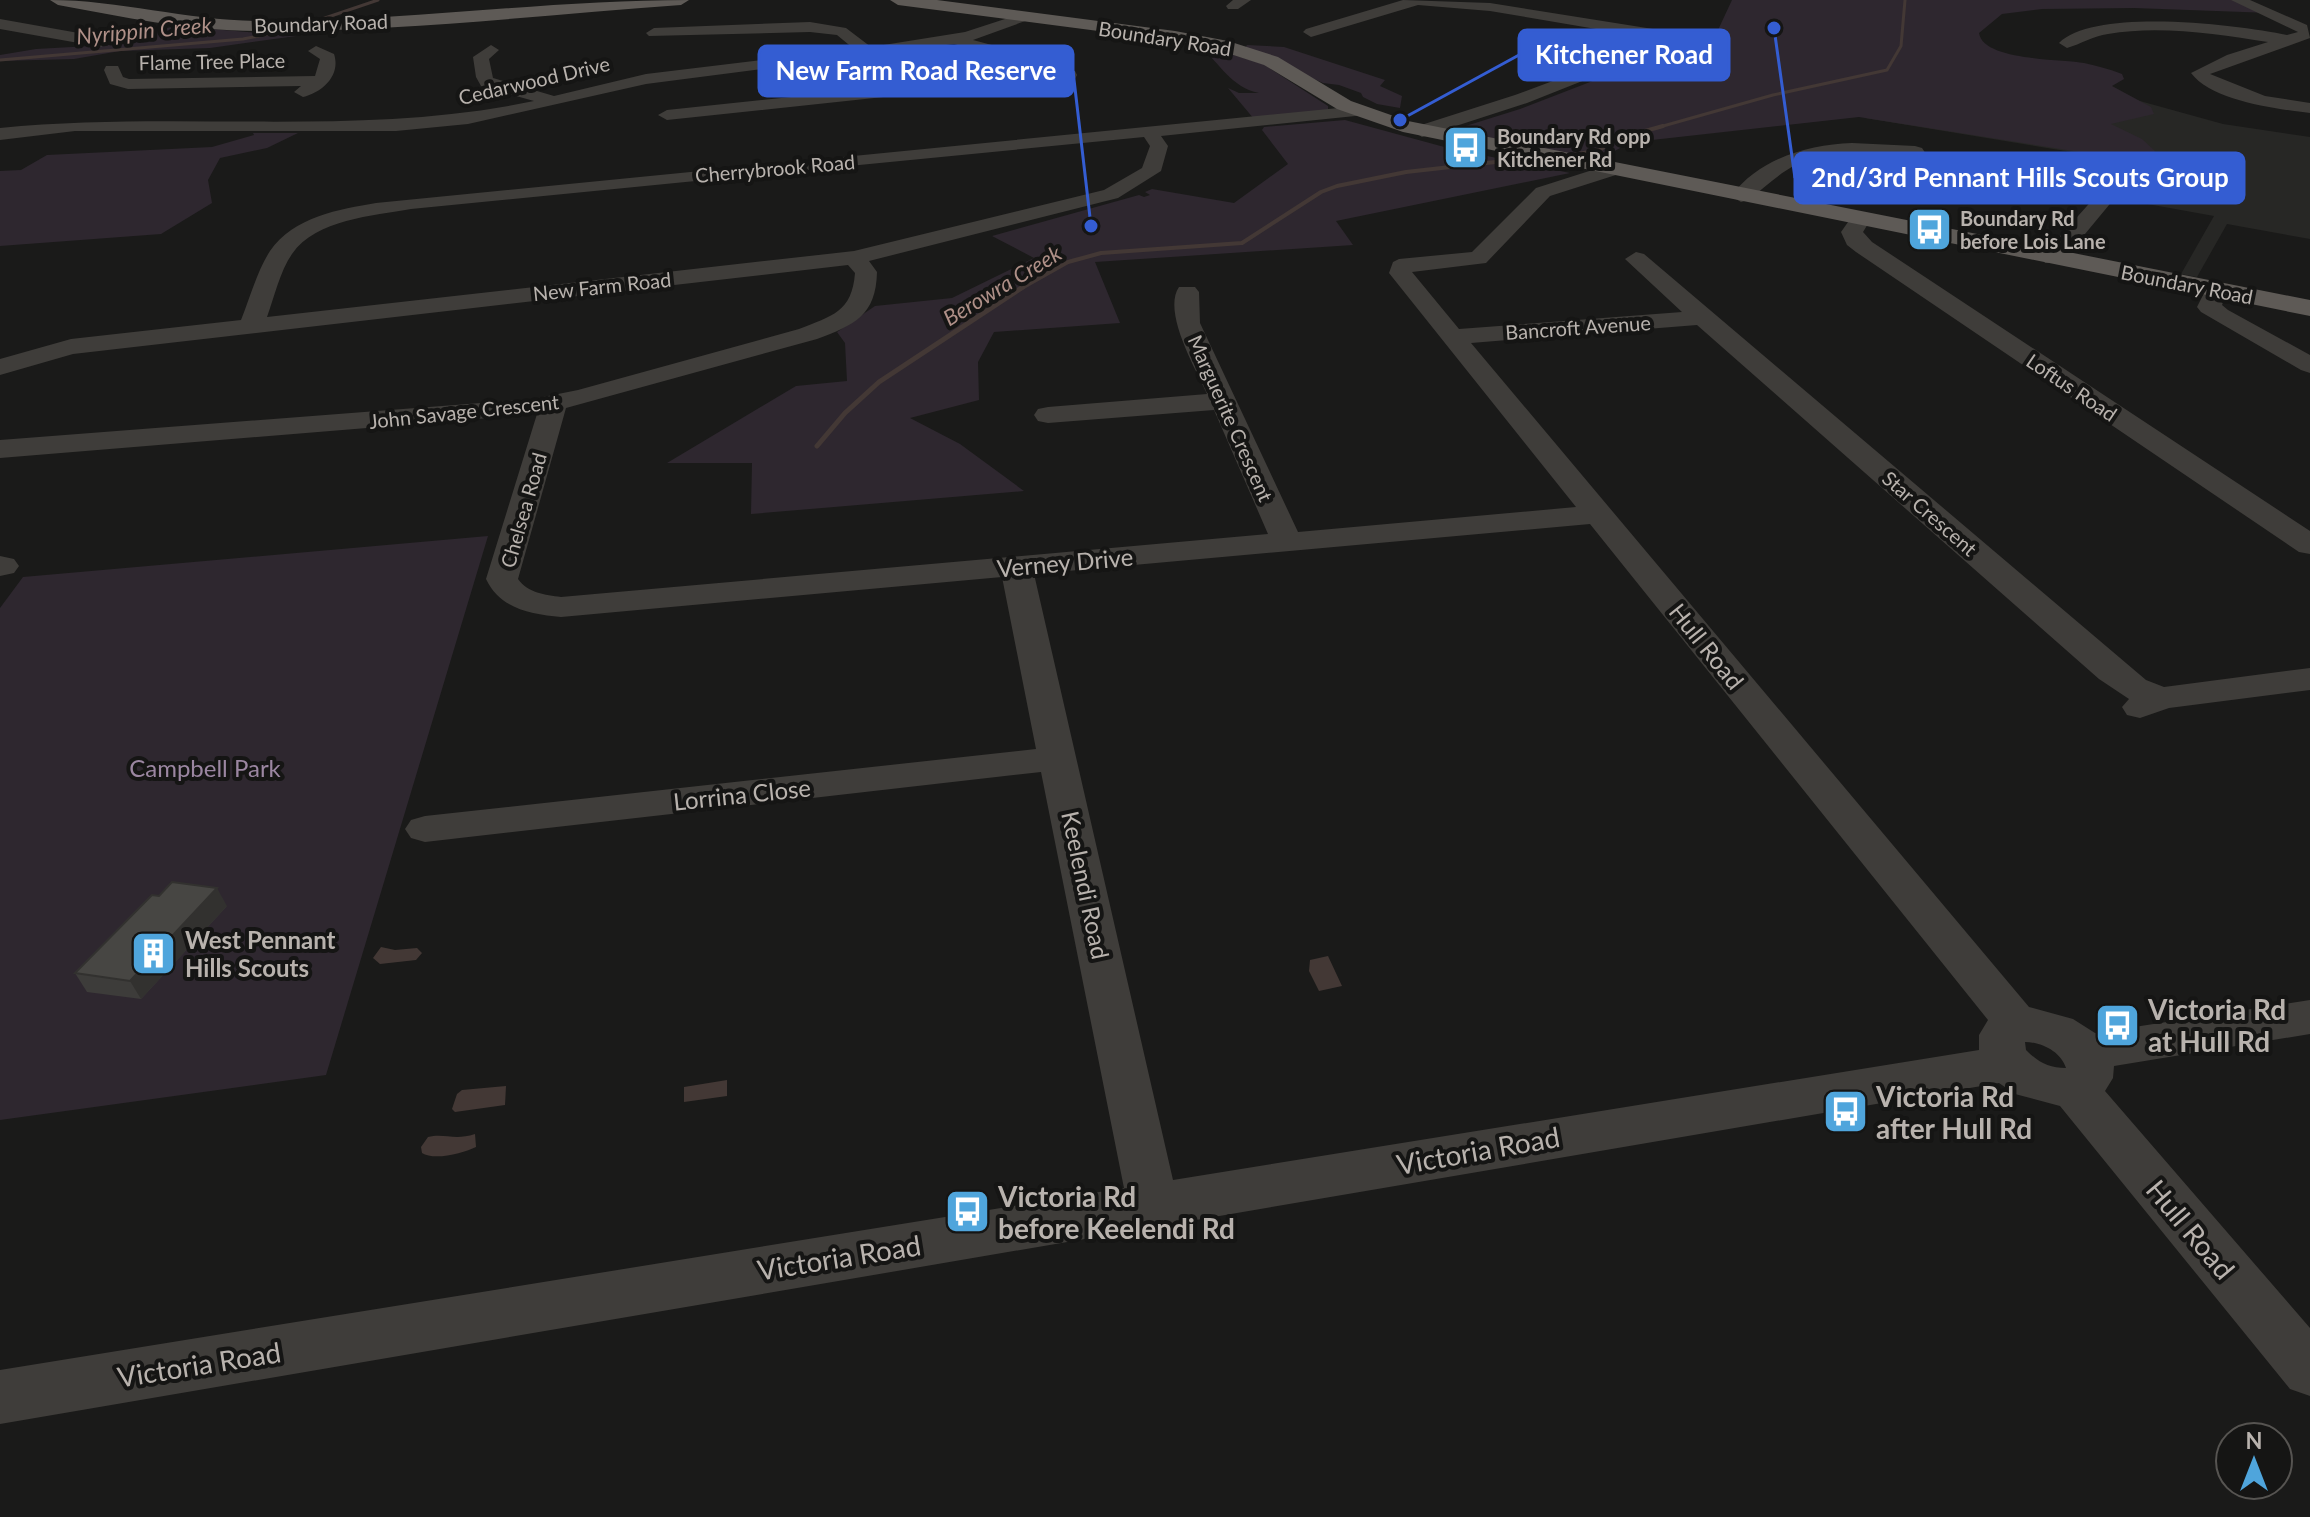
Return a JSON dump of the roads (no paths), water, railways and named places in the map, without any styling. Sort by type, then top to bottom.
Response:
[{"type":"main road","name":"Boundary Road","points":[[58,0],[189,23],[291,26],[681,0]]},
{"type":"main road","name":"Boundary Road","points":[[898,0],[1175,36],[1252,53],[1359,111],[1422,131],[2310,308]]},
{"type":"street","points":[[1311,32],[1414,0],[1495,4],[1653,34],[1670,43],[1521,99],[1422,131]]},
{"type":"street","points":[[2238,0],[2308,33]]},
{"type":"street","name":"Cedarwood Drive","points":[[0,134],[75,126],[396,126],[468,119],[636,80],[751,87],[868,52],[957,40],[1023,17]]},
{"type":"street","points":[[0,24],[101,42]]},
{"type":"street","points":[[654,33],[810,27],[841,31],[868,52]]},
{"type":"street","points":[[2067,43],[2079,34],[2110,28],[2202,28],[2285,39]]},
{"type":"street","points":[[2308,33],[2199,73],[2205,79],[2261,101],[2310,108]]},
{"type":"street","points":[[957,40],[1020,57],[1041,77],[1069,75]]},
{"type":"street","points":[[491,50],[481,57],[487,82],[552,101]]},
{"type":"street","points":[[281,99],[308,90],[326,75],[328,57],[316,51]]},
{"type":"street","name":"Flame Tree Place","points":[[112,70],[116,80],[128,84],[321,81]]},
{"type":"street","points":[[667,115],[751,87],[887,92]]},
{"type":"street","points":[[215,126],[253,108]]},
{"type":"street","name":"Cherrybrook Road","points":[[252,324],[280,253],[287,244],[321,224],[365,211],[427,201],[1359,111]]},
{"type":"street","name":"New Farm Road","points":[[0,367],[71,347],[252,324],[854,258],[1111,194],[1151,171],[1159,146],[1150,133]]},
{"type":"street","points":[[1741,196],[1793,158],[1853,151]]},
{"type":"street","name":"Hull Road","points":[[1612,170],[1547,189],[1478,258],[1401,267],[1400,273],[1599,514],[2013,1044],[2019,1072],[2046,1085],[2079,1070],[2310,1370]]},
{"type":"street","points":[[2053,258],[2102,201]]},
{"type":"street","name":"Loftus Road","points":[[1860,219],[1852,232],[1855,240],[1864,247],[2310,545]]},
{"type":"street","name":"John Savage Crescent","points":[[0,449],[511,410],[554,404],[808,334],[833,324],[859,306],[865,298],[866,272],[854,258]]},
{"type":"street","name":"Star Crescent","points":[[1636,259],[2111,672],[2133,688],[2161,698]]},
{"type":"street","points":[[2216,290],[2209,307],[2219,315],[2310,365]]},
{"type":"street","name":"Marguerite Crescent","points":[[1187,292],[1188,323],[1287,542]]},
{"type":"street","name":"Bancroft Avenue","points":[[1450,337],[1706,317]]},
{"type":"street","points":[[1048,415],[1221,401]]},
{"type":"street","name":"Chelsea Road","points":[[531,602],[513,594],[502,579],[554,404]]},
{"type":"street","name":"Verney Drive","points":[[531,602],[582,607],[1599,514]]},
{"type":"street","name":"Keelendi Road","points":[[1016,567],[1153,1205]]},
{"type":"street","points":[[2125,713],[2161,698],[2310,679]]},
{"type":"street","name":"Lorrina Close","points":[[425,829],[1059,758]]},
{"type":"street","points":[[2079,1070],[2310,1017]]},
{"type":"street","name":"Victoria Road","points":[[0,1397],[1153,1205],[2013,1044]]},
{"type":"waterway","name":"Nyrippin Creek","points":[[322,19],[378,0]]},
{"type":"waterway","name":"Berowra Creek","points":[[1656,128],[1773,95],[1887,70],[1901,46],[1905,0]]},
{"type":"waterway","name":"Nyrippin Creek","points":[[0,60],[243,39],[290,30]]},
{"type":"waterway","name":"Berowra Creek","points":[[1573,155],[1600,150],[1613,140],[1663,126]]},
{"type":"waterway","name":"Berowra Creek","points":[[1020,289],[1068,262],[1101,253],[1242,243],[1321,192],[1337,186],[1406,172],[1513,160]]},
{"type":"waterway","name":"Berowra Creek","points":[[817,446],[845,413],[879,382],[1023,287]]},
{"type":"place","name":"2nd/3rd Pennant Hills Scouts Group","points":[[1774,28]]},
{"type":"place","name":"Kitchener Road","points":[[1400,120]]},
{"type":"place","name":"Boundary Rd opp Kitchener Rd","points":[[1466,147]]},
{"type":"place","name":"New Farm Road Reserve","points":[[1091,226]]},
{"type":"place","name":"Boundary Rd before Lois Lane","points":[[1929,229]]},
{"type":"place","name":"West Pennant Hills Scouts","points":[[154,953]]},
{"type":"place","name":"Victoria Rd at Hull Rd","points":[[2117,1025]]},
{"type":"place","name":"Victoria Rd after Hull Rd","points":[[1845,1112]]},
{"type":"place","name":"Victoria Rd before Keelendi Rd","points":[[967,1212]]},
{"type":"park label","name":"Campbell Park","points":[[205,767]]}]
